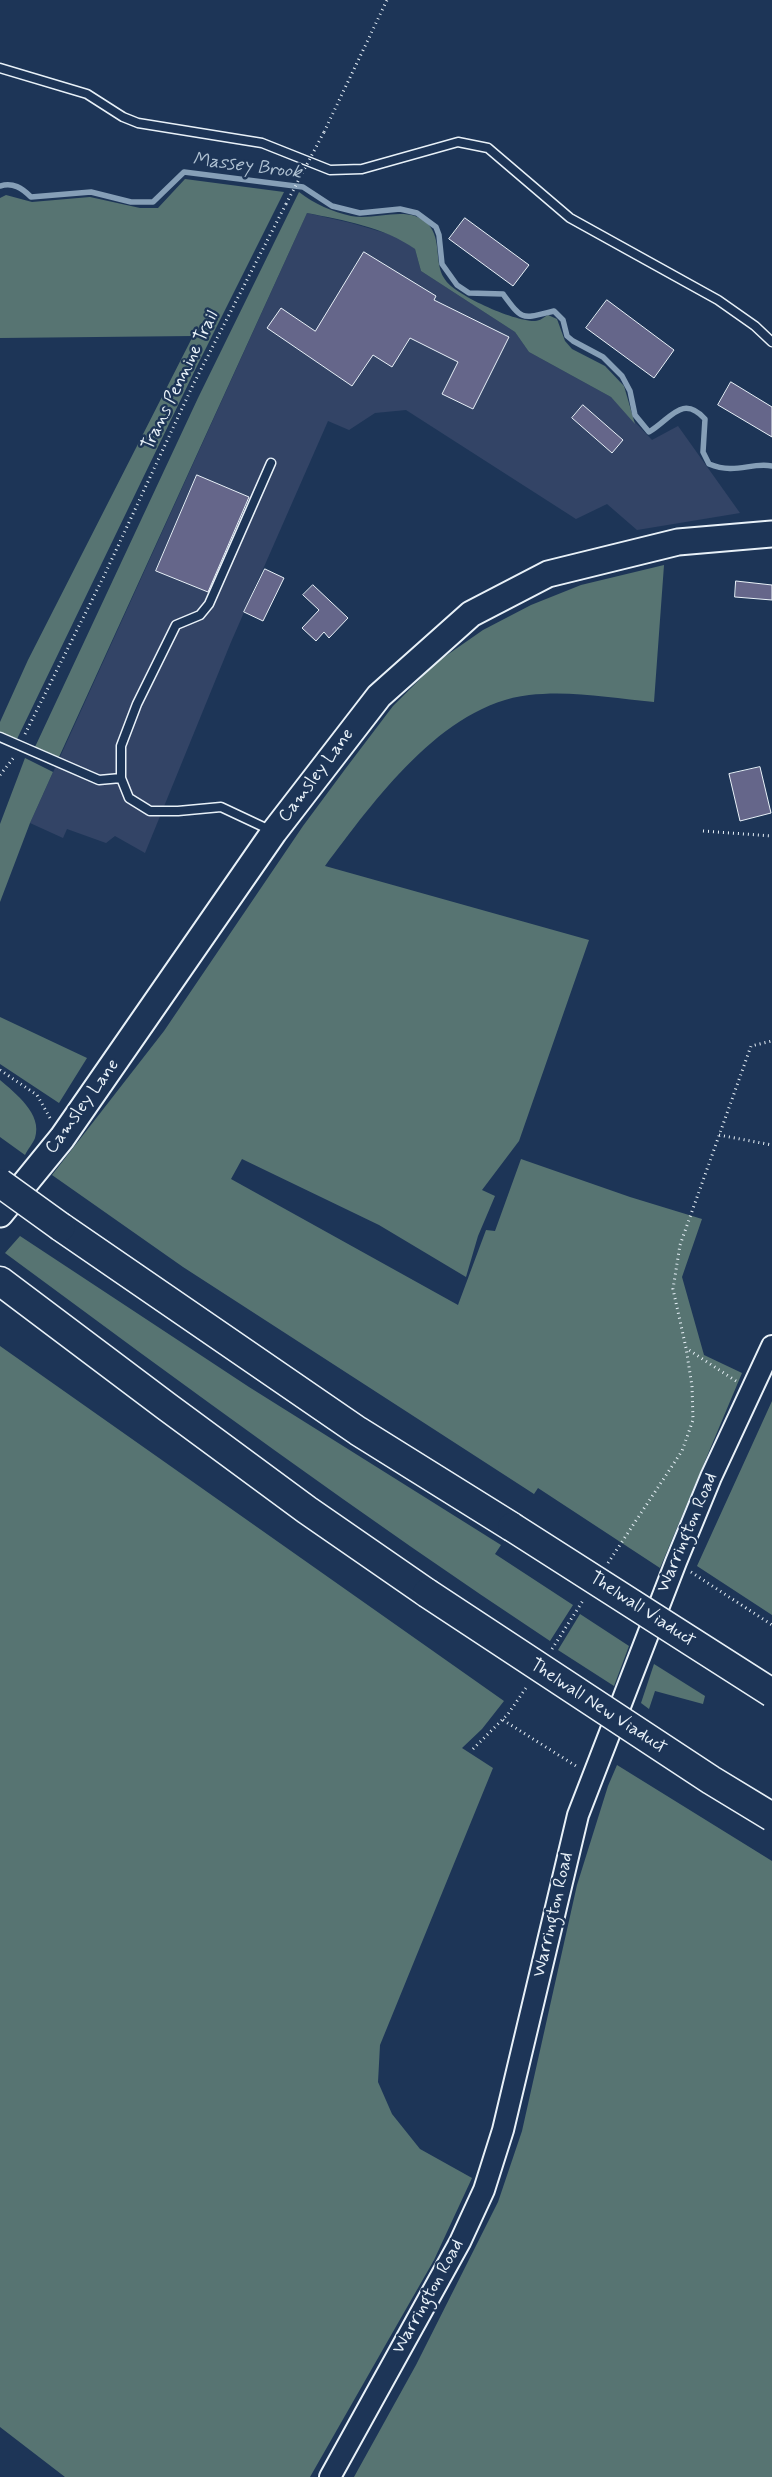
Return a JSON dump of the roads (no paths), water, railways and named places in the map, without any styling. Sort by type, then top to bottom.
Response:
[{"type":"highway","name":"Thelwall Viaduct","points":[[0,1184],[358,1431],[772,1693]]},
{"type":"highway","name":"Thelwall New Viaduct","points":[[4,1284],[275,1487],[427,1593],[606,1712],[772,1817]]},
{"type":"main road","name":"Camsley Lane","points":[[0,1214],[62,1138],[274,832],[378,696],[471,614],[548,574],[678,542],[772,534]]},
{"type":"street","name":"Warrington Road","points":[[330,2477],[460,2242],[484,2190],[503,2130],[529,2029],[560,1884],[578,1815],[676,1562],[772,1346]]},
{"type":"lane","points":[[0,68],[86,94],[123,117],[138,123],[262,143],[330,170],[362,169],[458,142],[488,148],[570,218],[718,300],[755,326],[772,342]]},
{"type":"lane","points":[[271,464],[209,604],[200,615],[176,625],[137,704],[121,746],[121,778],[129,798],[150,810],[178,811],[221,807],[274,832]]},
{"type":"lane","points":[[0,737],[98,780],[121,778]]},
{"type":"waterway","name":"Massey Brook","points":[[0,186],[9,185],[17,187],[31,197],[91,192],[131,202],[153,202],[184,172],[303,187],[332,206],[360,213],[400,209],[417,213],[436,227],[439,235],[442,264],[457,285],[469,293],[503,294],[515,309],[524,316],[535,316],[554,311],[563,320],[567,336],[603,357],[622,376],[630,391],[635,415],[649,432],[677,411],[690,409],[705,419],[703,452],[709,464],[727,468],[772,466]]}]
